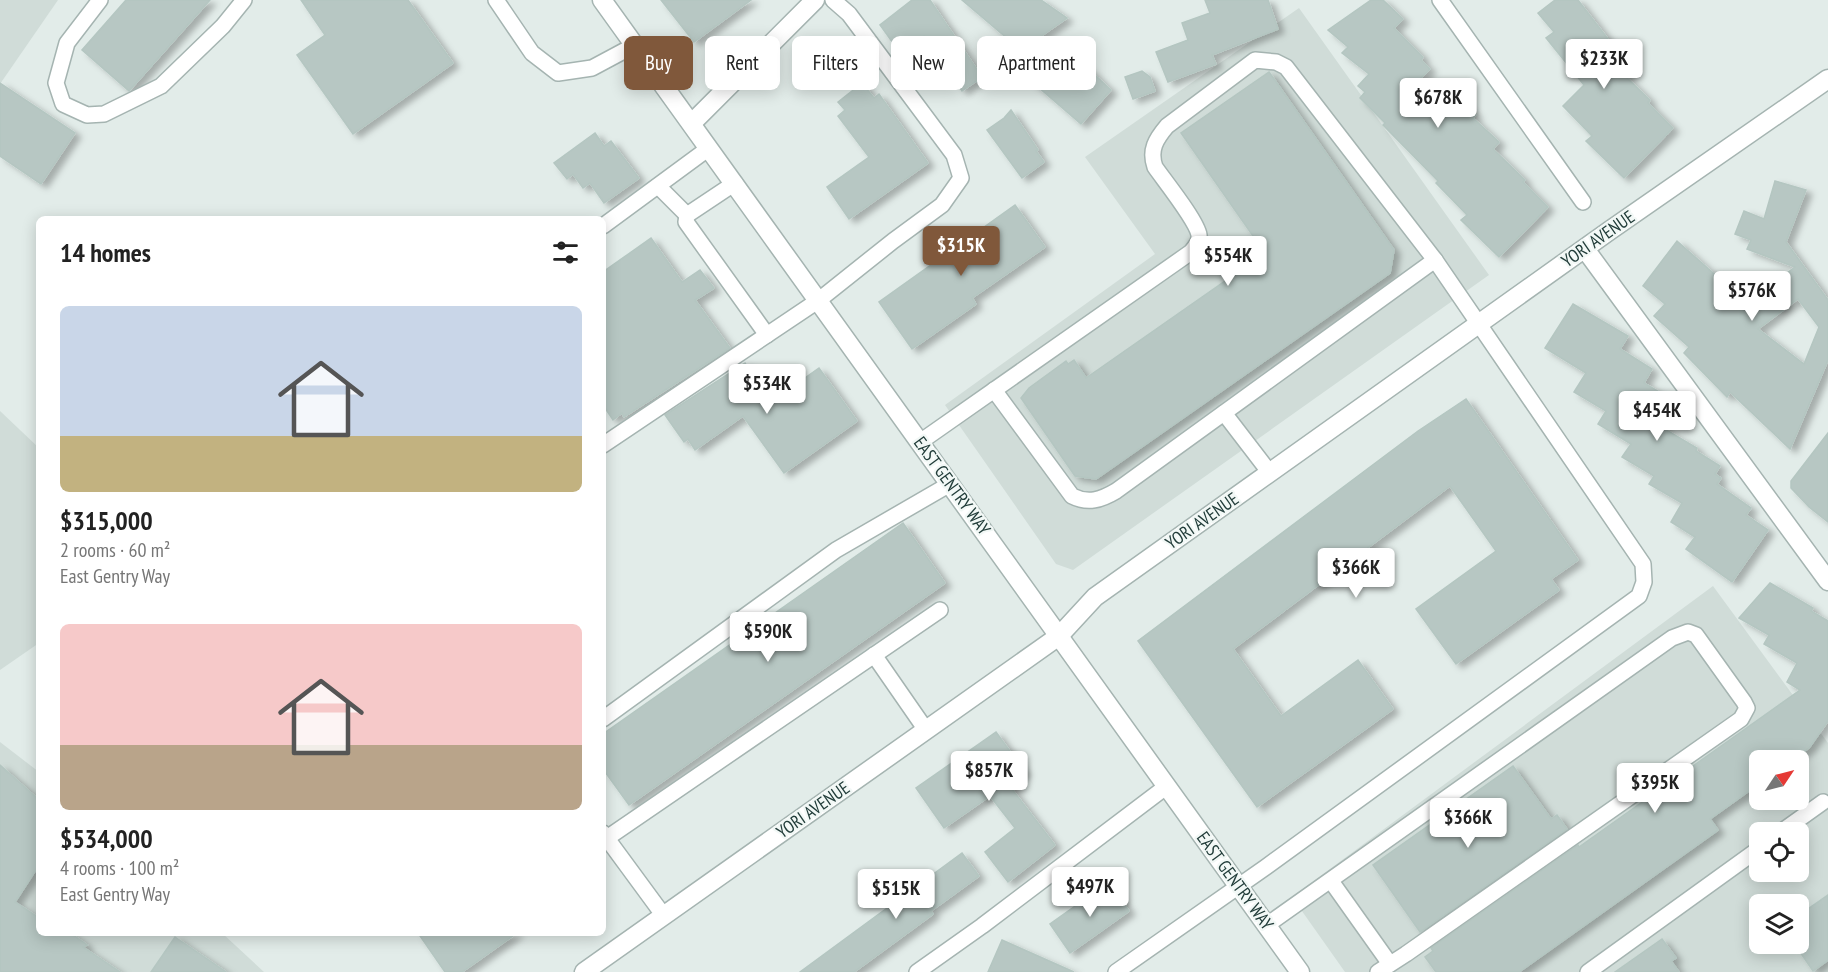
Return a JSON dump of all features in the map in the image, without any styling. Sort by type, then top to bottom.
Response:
[{"type":"street","name":"EAST GENTRY WAY","points":[[602,0],[628,36]]},
{"type":"street","points":[[692,123],[815,0]]},
{"type":"street","name":"YORI AVENUE","points":[[584,972],[1059,636],[1095,597],[1828,79]]},
{"type":"street","name":"EAST GENTRY WAY","points":[[668,90],[1267,926],[1294,970]]},
{"type":"street","points":[[1585,249],[1828,581]]},
{"type":"lane","points":[[100,0],[67,43],[56,83],[63,104],[87,115],[104,114],[161,86],[224,26],[244,0]]},
{"type":"lane","points":[[496,0],[532,53],[558,73],[592,68],[624,51]]},
{"type":"lane","points":[[606,443],[819,300],[942,205],[961,178],[954,155],[849,14],[833,0]]},
{"type":"lane","points":[[1440,0],[1583,202]]},
{"type":"lane","points":[[920,442],[1191,252],[1199,235],[1155,167],[1151,158],[1153,148],[1167,126],[1255,60],[1276,62],[1286,67],[1435,260],[1643,564],[1644,582],[1639,596],[1116,972]]},
{"type":"lane","points":[[606,224],[709,148]]},
{"type":"lane","points":[[735,183],[687,215],[686,222],[767,335]]},
{"type":"lane","points":[[658,186],[687,215]]},
{"type":"lane","points":[[994,390],[1072,496],[1082,501],[1101,499],[1116,491],[1435,260]]},
{"type":"lane","points":[[1224,413],[1270,473]]},
{"type":"lane","points":[[606,716],[836,550],[950,484]]},
{"type":"lane","points":[[606,835],[940,610]]},
{"type":"lane","points":[[1267,926],[1672,638],[1684,632],[1692,632],[1696,635],[1747,708],[1741,719],[1384,968],[1331,881]]},
{"type":"lane","points":[[874,655],[926,730]]},
{"type":"lane","points":[[917,972],[1025,894],[1167,786]]},
{"type":"lane","points":[[1795,822],[1823,802]]},
{"type":"lane","points":[[606,837],[664,916]]},
{"type":"lane","points":[[1588,972],[1749,856]]},
{"type":"shaded area","points":[[0,0],[58,0],[0,84]]},
{"type":"shaded area","points":[[1299,8],[1489,275],[1073,570],[1056,564],[945,405],[1155,254],[1085,157]]},
{"type":"shaded area","points":[[0,411],[36,445],[36,645],[0,670]]},
{"type":"shaded area","points":[[1713,586],[1828,743],[1828,972],[1345,972],[1292,897]]},
{"type":"shaded area","points":[[0,742],[36,770],[36,936],[225,936],[264,972],[0,972]]},
{"type":"building","points":[[126,0],[210,0],[129,91],[82,50]]},
{"type":"building","points":[[301,0],[408,0],[453,63],[353,134],[297,55],[325,35]]},
{"type":"building","points":[[661,0],[751,0],[694,42],[693,36],[689,36]]},
{"type":"building","points":[[912,0],[930,0],[954,36],[891,36],[891,40],[880,25]]},
{"type":"building","points":[[962,0],[1041,0],[1067,18],[1041,36],[1004,36]]},
{"type":"building","points":[[1205,0],[1268,0],[1278,29],[1212,55],[1216,64],[1168,82],[1156,52],[1188,40],[1182,23],[1210,13]]},
{"type":"building","points":[[1371,0],[1383,0],[1403,19],[1394,28],[1423,57],[1421,60],[1430,69],[1416,83],[1432,100],[1448,87],[1476,115],[1473,118],[1499,142],[1493,149],[1525,180],[1523,182],[1548,207],[1499,257],[1461,220],[1467,215],[1360,98],[1365,92],[1358,86],[1369,74],[1342,53],[1348,47],[1328,30]]},
{"type":"building","points":[[1555,0],[1578,0],[1608,39],[1605,42],[1629,66],[1622,73],[1650,100],[1648,103],[1673,128],[1624,178],[1586,141],[1592,136],[1563,106],[1584,85],[1546,38],[1554,32],[1538,13]]},
{"type":"building","points":[[965,52],[977,70],[977,80],[965,89]]},
{"type":"building","points":[[1142,71],[1150,77],[1155,91],[1133,99],[1125,77]]},
{"type":"building","points":[[1269,72],[1394,250],[1390,273],[1096,479],[1075,476],[1021,398],[1029,388],[1066,361],[1068,364],[1074,360],[1086,378],[1265,253],[1181,133]]},
{"type":"building","points":[[1096,76],[1111,90],[1081,124],[1042,90],[1096,90]]},
{"type":"building","points":[[0,83],[75,133],[41,184],[0,156]]},
{"type":"building","points":[[853,90],[868,90],[874,98],[879,94],[928,163],[849,219],[827,187],[869,157],[838,116],[845,110],[838,102]]},
{"type":"building","points":[[1011,110],[1044,162],[1022,178],[987,130]]},
{"type":"building","points":[[595,133],[604,146],[611,141],[639,178],[604,203],[590,183],[583,188],[573,174],[567,179],[554,163]]},
{"type":"building","points":[[1775,181],[1806,190],[1786,242],[1828,300],[1828,360],[1790,449],[1730,392],[1727,397],[1684,353],[1689,347],[1654,316],[1665,304],[1643,286],[1677,241],[1747,303],[1795,267],[1747,249],[1751,240],[1735,234],[1744,211],[1764,219]],"holes":[[[1798,299],[1819,327],[1804,364],[1758,329]]]},
{"type":"building","points":[[1015,205],[1045,247],[972,298],[976,304],[912,349],[879,302]]},
{"type":"building","points":[[651,238],[682,282],[700,270],[714,288],[695,300],[730,348],[624,417],[622,413],[613,420],[606,410],[606,270]]},
{"type":"building","points":[[1573,304],[1628,336],[1620,349],[1652,369],[1644,383],[1676,402],[1661,427],[1697,448],[1696,451],[1720,466],[1715,474],[1721,478],[1717,484],[1751,508],[1746,515],[1768,530],[1732,582],[1686,549],[1695,537],[1671,522],[1682,503],[1649,484],[1654,476],[1622,457],[1631,444],[1598,424],[1606,411],[1574,392],[1586,373],[1545,348]]},
{"type":"building","points":[[745,363],[771,402],[819,368],[857,421],[784,473],[743,416],[695,450],[688,439],[684,442],[665,415]]},
{"type":"building","points":[[1466,399],[1578,560],[1551,579],[1559,590],[1456,664],[1416,609],[1496,551],[1450,486],[1233,649],[1281,716],[1358,660],[1393,709],[1257,807],[1138,641],[1418,431]]},
{"type":"building","points":[[1828,433],[1828,522],[1809,507],[1791,488],[1791,481]]},
{"type":"building","points":[[903,523],[945,583],[629,805],[606,773],[606,732]]},
{"type":"building","points":[[1770,583],[1813,608],[1811,611],[1828,621],[1828,721],[1809,748],[1806,750],[1749,750],[1749,791],[1710,819],[1718,830],[1519,972],[1436,972],[1425,957],[1433,951],[1431,948],[1578,845],[1579,847],[1800,690],[1787,682],[1797,663],[1764,644],[1769,635],[1739,618]]},
{"type":"building","points":[[996,732],[1025,772],[1008,784],[1055,845],[1008,882],[985,852],[1015,828],[990,796],[944,828],[916,788]]},
{"type":"building","points":[[0,765],[36,797],[36,870],[15,902],[36,916],[36,936],[74,936],[87,945],[83,947],[120,972],[0,972]]},
{"type":"building","points":[[1513,766],[1551,819],[1557,815],[1567,829],[1420,932],[1373,865]]},
{"type":"building","points":[[962,853],[979,876],[931,911],[933,914],[854,972],[800,972]]},
{"type":"building","points":[[1109,882],[1129,911],[1070,953],[1050,924]]},
{"type":"building","points":[[1828,895],[1828,960],[1813,971],[1801,954],[1809,954],[1809,908]]},
{"type":"building","points":[[420,936],[513,936],[462,972],[445,972]]},
{"type":"building","points":[[175,937],[226,972],[151,972]]},
{"type":"building","points":[[1662,939],[1676,958],[1671,961],[1679,972],[1615,972]]},
{"type":"building","points":[[1002,940],[1074,972],[988,972]]}]
